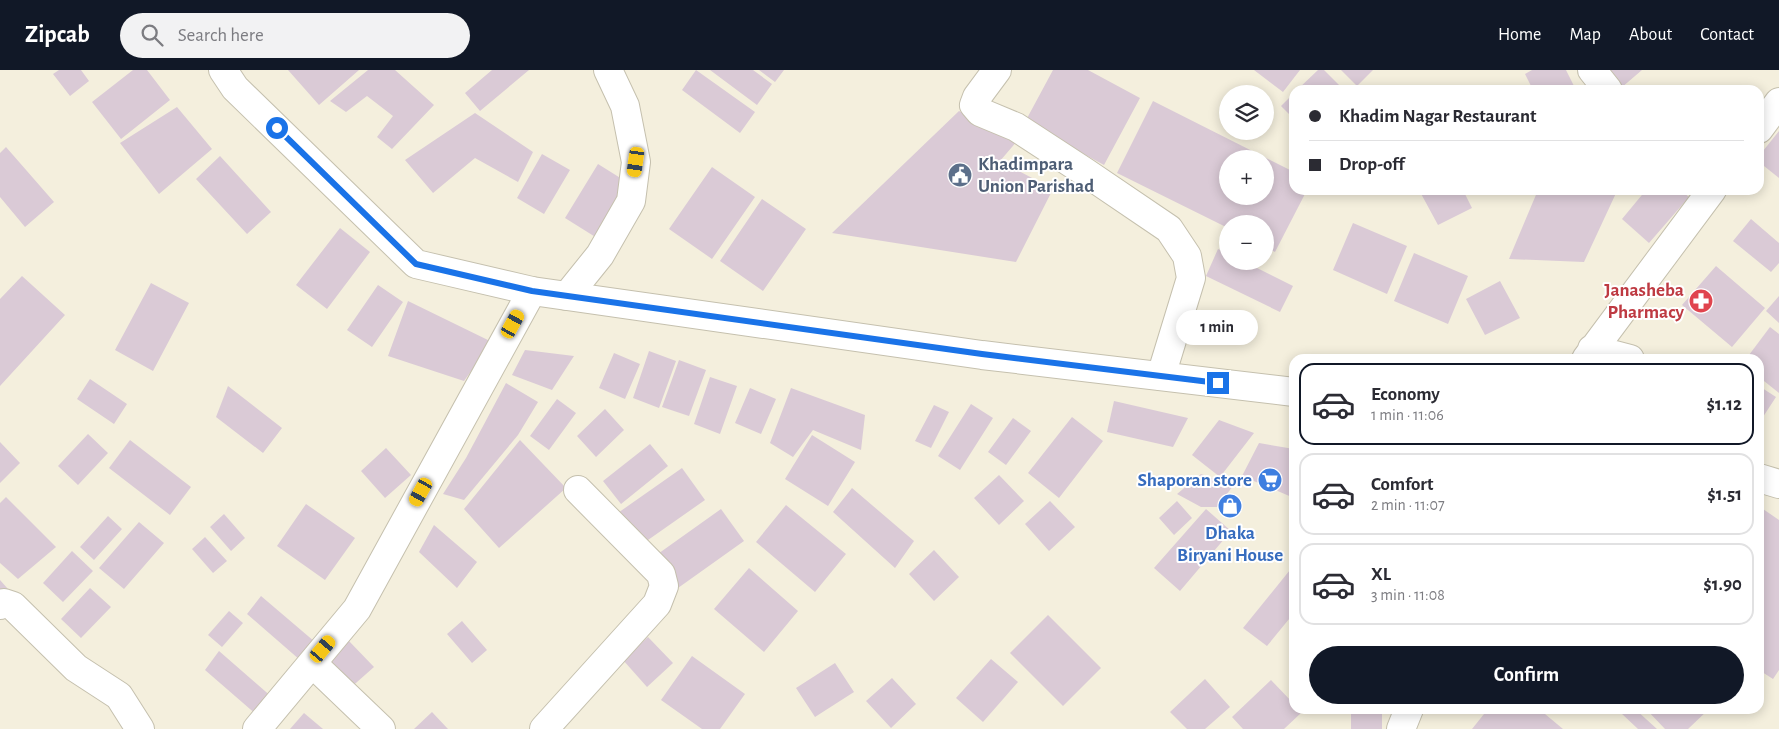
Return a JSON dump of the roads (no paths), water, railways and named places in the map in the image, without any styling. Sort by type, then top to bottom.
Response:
[{"type":"main road","points":[[222,70],[235,88],[416,264],[532,291],[982,354],[1289,391]]},
{"type":"main road","points":[[567,296],[600,255],[631,202],[636,162],[625,106],[608,70]]},
{"type":"main road","points":[[997,70],[976,97],[974,105],[980,112],[1016,127],[1169,229],[1187,256],[1191,278],[1161,376]]},
{"type":"main road","points":[[1592,70],[1604,85]]},
{"type":"main road","points":[[1764,122],[1779,102]]},
{"type":"main road","points":[[1590,354],[1707,195]]},
{"type":"main road","points":[[257,729],[357,609],[532,291]]},
{"type":"main road","points":[[1764,480],[1779,484]]},
{"type":"main road","points":[[544,729],[657,604],[664,586],[662,574],[578,490]]},
{"type":"main road","points":[[0,605],[4,603],[13,606],[76,668],[119,696],[140,729]]},
{"type":"main road","points":[[312,662],[381,729]]},
{"type":"main road","points":[[1401,729],[1407,714]]},
{"type":"place","name":"Khadimpara Union Parishad","points":[[960,175]]},
{"type":"place","name":"Janasheba Pharmacy","points":[[1701,301]]},
{"type":"place","name":"Shaporan store","points":[[1270,480]]},
{"type":"place","name":"Dhaka Biryani House","points":[[1230,506]]}]
